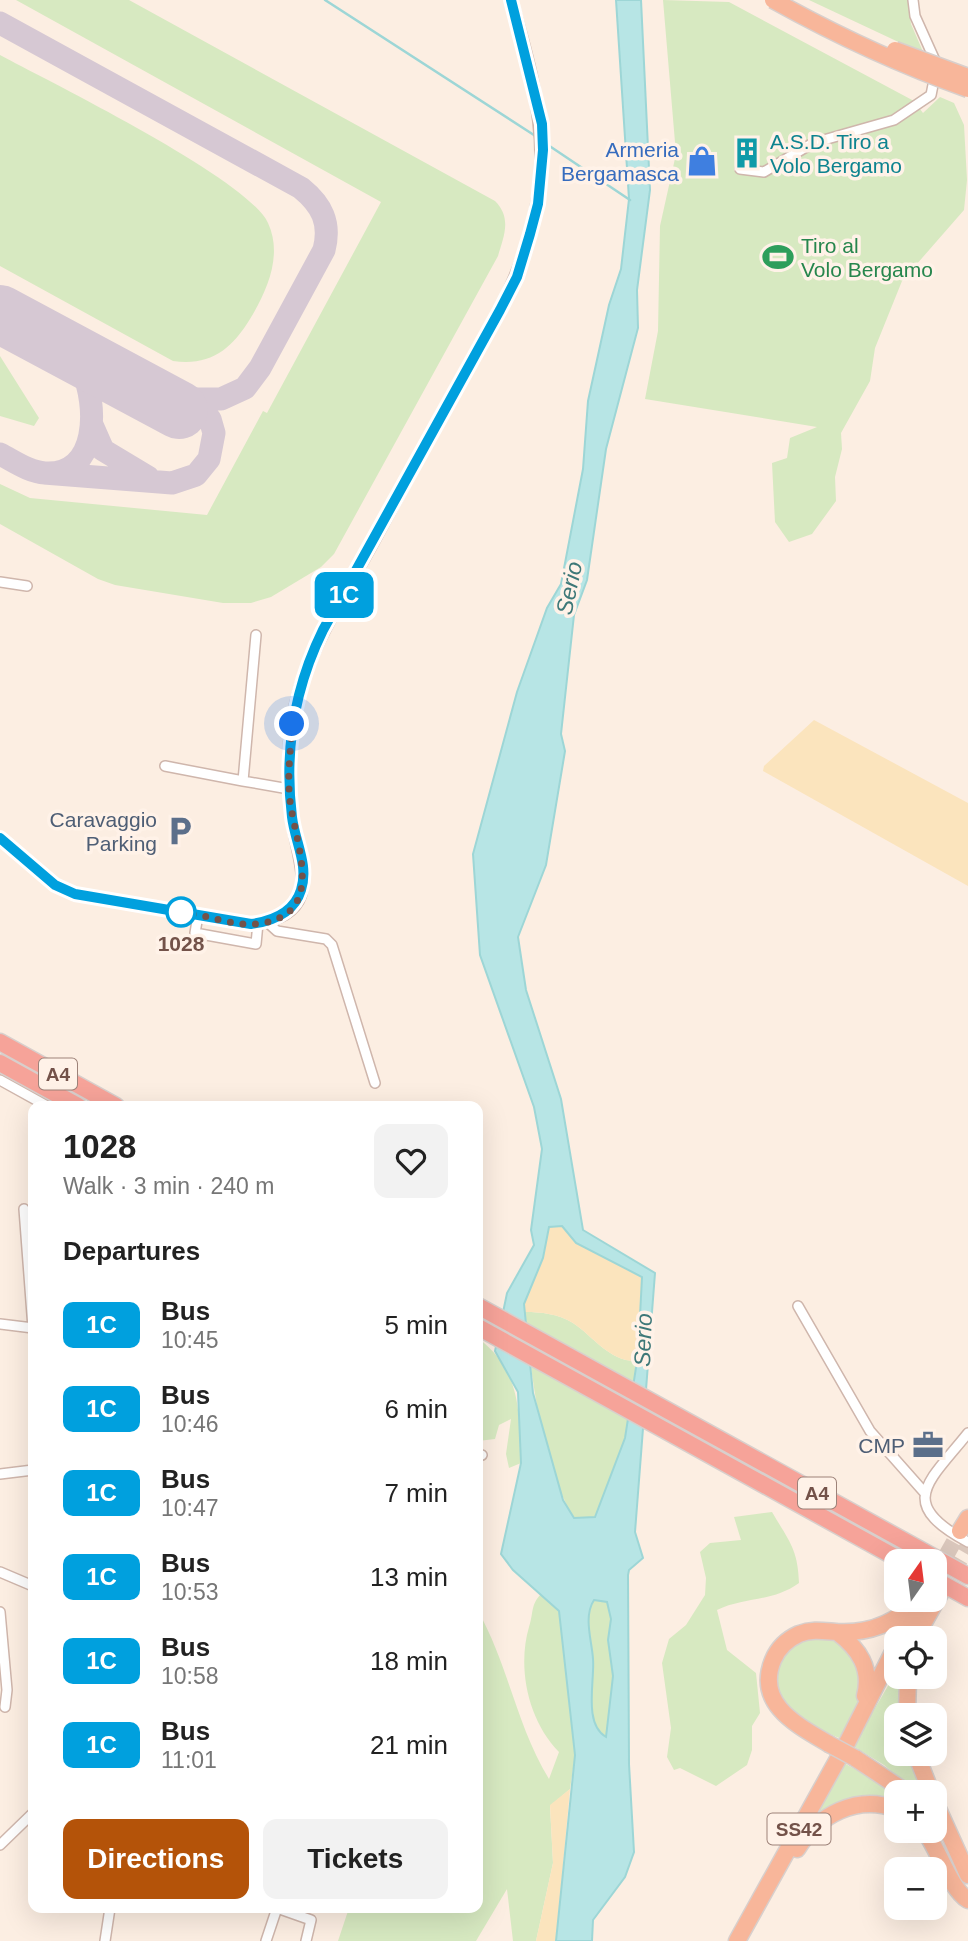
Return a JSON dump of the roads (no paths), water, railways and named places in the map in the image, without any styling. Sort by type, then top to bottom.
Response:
[{"type":"highway","points":[[773,0],[855,43],[920,72],[968,89]]},
{"type":"highway","points":[[794,0],[851,31],[968,77]]},
{"type":"highway","name":"A4","points":[[0,1042],[107,1101]]},
{"type":"highway","name":"A4","points":[[0,1063],[69,1101]]},
{"type":"highway","name":"A4","points":[[483,1309],[968,1576]]},
{"type":"highway","name":"A4","points":[[483,1330],[884,1551]]},
{"type":"highway","points":[[947,1591],[968,1598]]},
{"type":"highway","points":[[888,1780],[786,1717],[771,1697],[769,1675],[775,1656],[793,1637],[811,1631],[866,1631],[885,1625],[903,1612]]},
{"type":"highway","points":[[837,1632],[860,1655],[867,1674],[865,1698],[848,1741]]},
{"type":"highway","name":"SS42","points":[[737,1941],[848,1741],[884,1670]]},
{"type":"highway","name":"SS42","points":[[848,1741],[884,1686]]},
{"type":"highway","points":[[750,1917],[769,1897],[801,1843],[823,1819],[859,1804],[884,1805]]},
{"type":"highway","points":[[947,1829],[968,1875]]},
{"type":"highway","points":[[933,1843],[958,1894],[968,1900]]},
{"type":"highway","points":[[943,1843],[968,1892]]},
{"type":"street","points":[[198,915],[195,933],[256,944],[263,923],[294,905],[303,880],[304,866],[293,826],[289,789],[292,724],[300,688],[323,630],[517,277],[538,204],[543,150],[542,124],[511,0]]},
{"type":"street","points":[[740,169],[764,172],[813,142],[894,120],[931,95],[937,65],[915,16],[913,0]]},
{"type":"street","points":[[0,582],[27,586]]},
{"type":"street","points":[[243,781],[256,635]]},
{"type":"street","points":[[165,766],[289,789]]},
{"type":"street","points":[[0,838],[55,885],[67,891],[198,915],[263,923],[278,931],[326,939],[332,944],[375,1083]]},
{"type":"street","points":[[0,1080],[38,1101]]},
{"type":"street","points":[[24,1209],[28,1262]]},
{"type":"street","points":[[798,1306],[870,1431],[924,1492],[927,1509],[934,1520],[965,1530]]},
{"type":"street","points":[[0,1324],[28,1327]]},
{"type":"street","points":[[924,1492],[968,1433]]},
{"type":"street","points":[[0,1474],[28,1471]]},
{"type":"street","points":[[0,1572],[28,1584]]},
{"type":"street","points":[[0,1612],[7,1690],[5,1707]]},
{"type":"street","points":[[0,1845],[28,1818]]},
{"type":"street","points":[[105,1941],[109,1913]]},
{"type":"street","points":[[265,1941],[275,1913]]},
{"type":"street","points":[[291,1913],[311,1920],[306,1941]]},
{"type":"water","name":"Serio","points":[[616,0],[641,0],[650,190],[637,290],[638,328],[606,449],[587,580],[574,615],[561,734],[565,751],[546,865],[518,937],[526,990],[561,1099],[583,1230],[655,1273],[635,1532],[643,1558],[629,1570],[628,1575],[629,1764],[634,1852],[625,1877],[593,1920],[592,1941],[556,1941],[575,1755],[559,1611],[513,1570],[501,1554],[521,1463],[518,1392],[495,1351],[507,1293],[534,1245],[531,1230],[542,1149],[534,1107],[480,955],[473,854],[517,692],[547,608],[561,584],[583,469],[588,401],[609,305],[621,269],[629,199]],"holes":[[[562,1226],[576,1243],[642,1277],[638,1355],[625,1438],[595,1517],[574,1518],[563,1500],[533,1393],[524,1304],[543,1258],[549,1227]],[[594,1600],[607,1602],[611,1619],[608,1640],[613,1676],[606,1737],[599,1731],[592,1712],[593,1659],[589,1614]]]},
{"type":"waterway","points":[[325,0],[537,137]]},
{"type":"waterway","points":[[545,143],[630,200]]},
{"type":"tunnel","points":[[947,1554],[960,1531]]},
{"type":"tunnel","points":[[947,1582],[968,1546]]},
{"type":"place","name":"A.S.D. Tiro a Volo Bergamo","points":[[747,153]]},
{"type":"place","name":"Armeria Bergamasca","points":[[702,161]]},
{"type":"place","name":"Tiro al Volo Bergamo","points":[[778,257]]},
{"type":"place","name":"Caravaggio Parking","points":[[180,831]]},
{"type":"place","name":"1028","points":[[181,912]]},
{"type":"place","name":"CMP","points":[[928,1445]]}]
